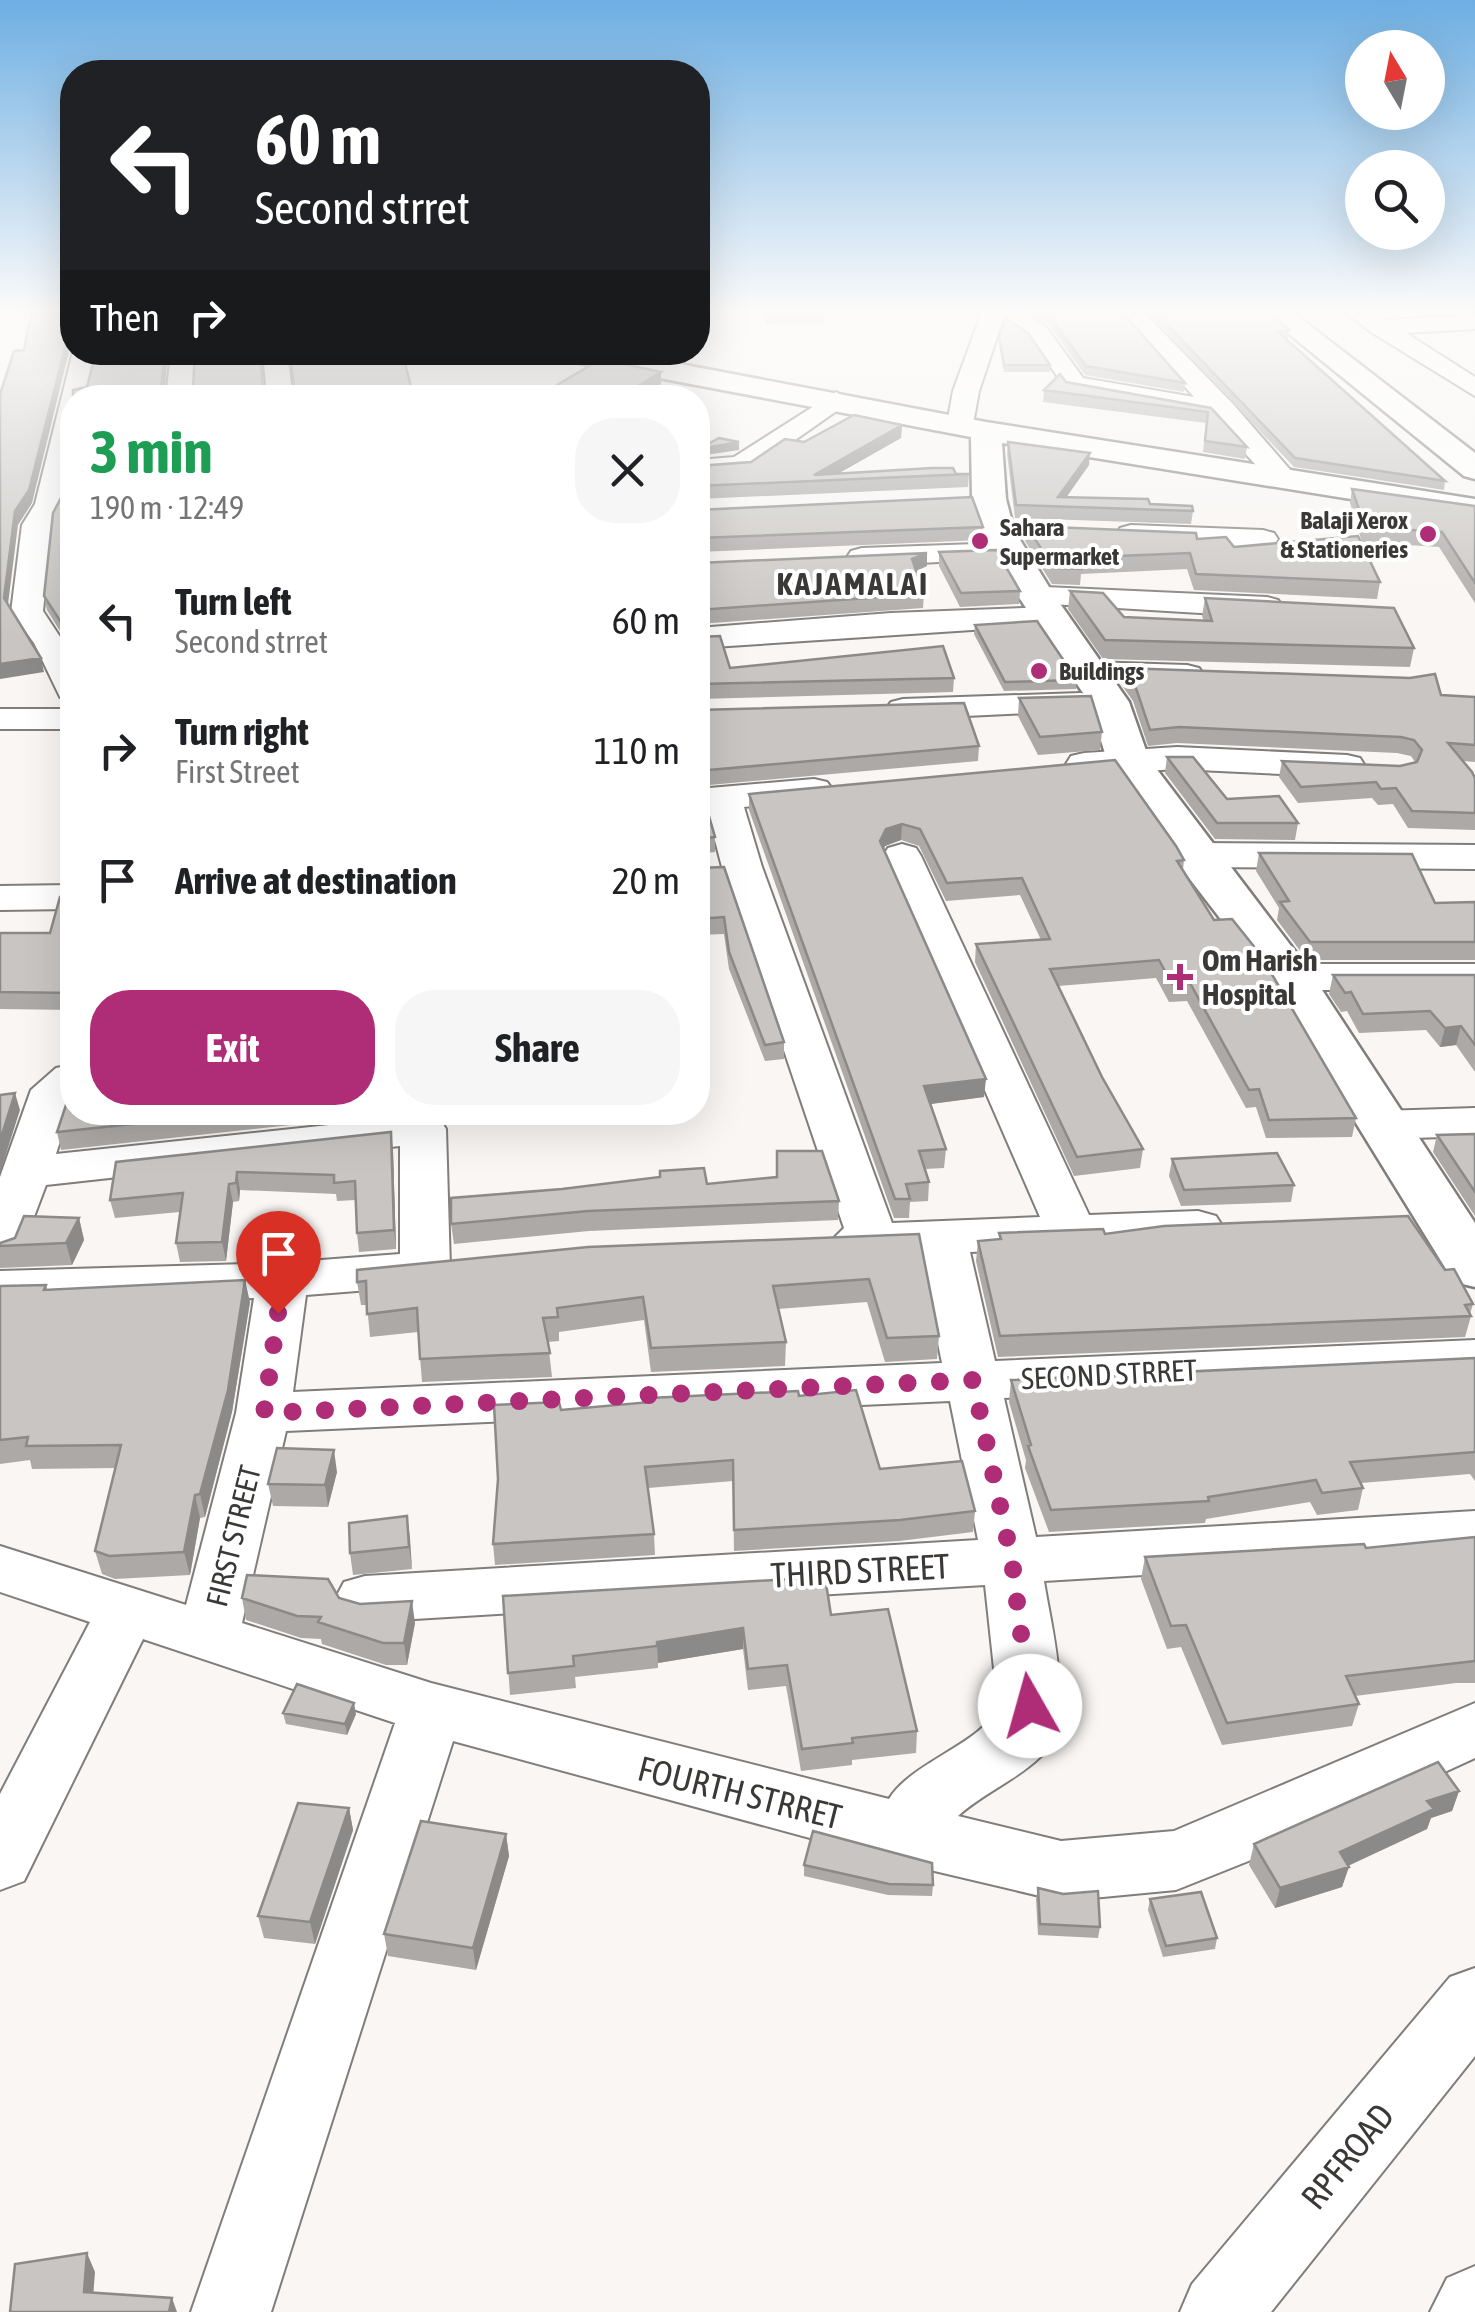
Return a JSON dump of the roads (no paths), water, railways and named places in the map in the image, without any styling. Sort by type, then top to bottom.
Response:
[{"type":"main road","points":[[937,420],[1475,510]]},
{"type":"main road","points":[[1411,420],[1475,469]]},
{"type":"main road","points":[[973,427],[1000,522],[1044,607],[1100,687],[1128,760],[1290,977],[1475,1268]]},
{"type":"main road","points":[[1405,499],[1454,483],[1457,466],[1445,447]]},
{"type":"street","points":[[710,467],[741,465],[807,420]]},
{"type":"street","points":[[972,420],[973,427]]},
{"type":"street","points":[[1233,420],[1286,480]]},
{"type":"street","points":[[60,471],[29,600],[60,664]]},
{"type":"street","points":[[0,526],[53,511]]},
{"type":"street","points":[[834,558],[1000,522]]},
{"type":"street","points":[[1092,533],[1263,539]]},
{"type":"street","points":[[710,636],[1044,607],[1293,608]]},
{"type":"street","points":[[710,667],[712,674]]},
{"type":"street","points":[[868,710],[1224,676]]},
{"type":"street","points":[[0,718],[60,719]]},
{"type":"street","points":[[1051,768],[1177,758],[1378,768]]},
{"type":"street","points":[[858,786],[710,800],[742,867],[873,1240]]},
{"type":"street","points":[[1196,855],[1475,856]]},
{"type":"street","points":[[902,856],[1072,1233]]},
{"type":"street","points":[[710,868],[742,867]]},
{"type":"street","points":[[0,898],[60,896]]},
{"type":"street","points":[[1290,977],[1475,977]]},
{"type":"street","points":[[0,1246],[54,1090],[60,1086]]},
{"type":"street","points":[[1382,1125],[1475,1122]]},
{"type":"street","points":[[28,1172],[392,1125]]},
{"type":"street","points":[[423,1125],[425,1268]]},
{"type":"street","points":[[1383,1218],[1441,1215]]},
{"type":"street","points":[[816,1242],[1247,1224]]},
{"type":"street","points":[[910,1836],[915,1814],[950,1783],[1020,1736],[1030,1706],[1012,1561],[942,1238]]},
{"type":"street","points":[[0,1288],[282,1280],[480,1263]]},
{"type":"street","name":"FIRST STREET","points":[[208,1635],[264,1413],[282,1280]]},
{"type":"street","name":"SECOND STRRET","points":[[264,1413],[1475,1358]]},
{"type":"street","name":"THIRD STREET","points":[[365,1599],[1475,1533]]},
{"type":"street","name":"FOURTH STRRET","points":[[0,1569],[431,1708],[910,1836],[1061,1871],[1176,1860],[1475,1729]]},
{"type":"street","points":[[0,1860],[127,1610]]},
{"type":"street","points":[[230,2312],[431,1708]]},
{"type":"street","name":"RPFROAD","points":[[1220,2312],[1475,2001]]},
{"type":"street","points":[[1470,2312],[1475,2306]]},
{"type":"place","name":"Balaji Xerox & Stationeries","points":[[1428,534]]},
{"type":"place","name":"Sahara Supermarket","points":[[980,541]]},
{"type":"place","name":"Buildings","points":[[1039,671]]},
{"type":"place","name":"Om Harish Hospital","points":[[1180,977]]},
{"type":"district","name":"KAJAMALAI","points":[[853,583]]}]
